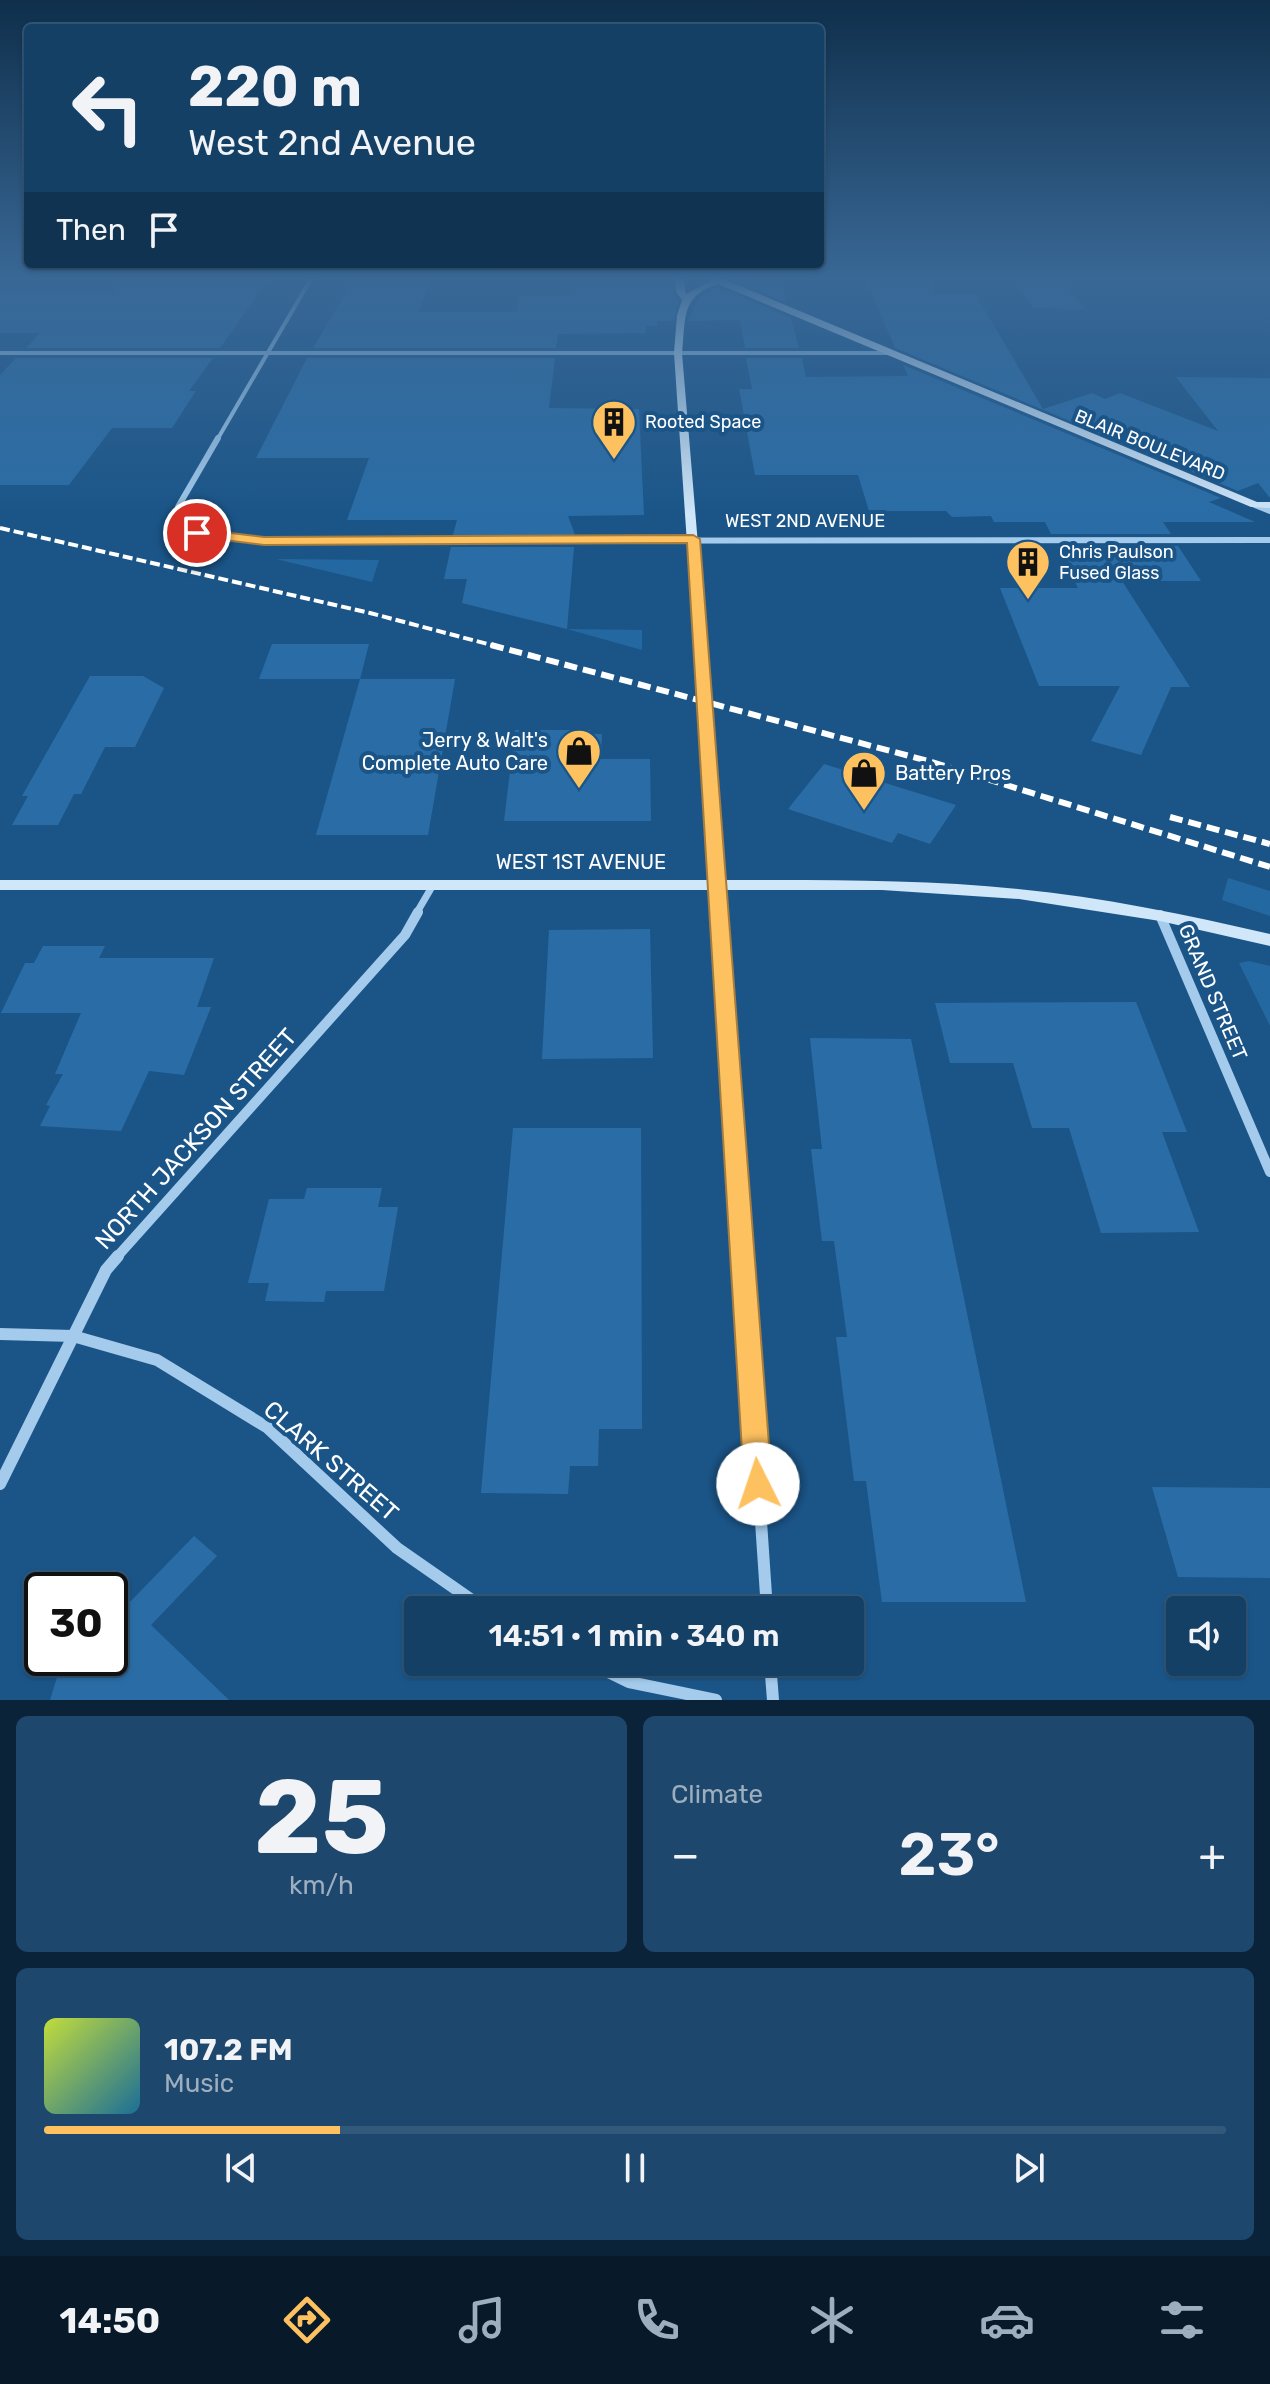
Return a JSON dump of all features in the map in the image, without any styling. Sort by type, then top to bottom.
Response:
[{"type":"street","name":"WEST 2ND AVENUE","points":[[265,356],[178,507],[179,522],[197,533],[264,541],[1270,540]]},
{"type":"street","points":[[678,356],[718,883],[766,1596]]},
{"type":"street","name":"BLAIR BOULEVARD","points":[[896,356],[1255,505],[1270,508]]},
{"type":"street","name":"WEST 1ST AVENUE","points":[[0,885],[867,884],[1019,894],[1160,915],[1270,940]]},
{"type":"street","name":"NORTH JACKSON STREET","points":[[0,1484],[106,1270],[405,935],[433,885]]},
{"type":"street","name":"GRAND STREET","points":[[1160,915],[1270,1172]]},
{"type":"street","name":"CLARK STREET","points":[[0,1334],[73,1336],[157,1360],[268,1428],[397,1548],[466,1596]]},
{"type":"street","points":[[617,1676],[629,1682],[716,1700]]},
{"type":"street","points":[[771,1676],[773,1700]]},
{"type":"shaded area","points":[[276,559],[379,560],[372,582]]},
{"type":"shaded area","points":[[567,629],[642,630],[642,650]]},
{"type":"shaded area","points":[[1228,878],[1270,891],[1270,916],[1222,900]]},
{"type":"shaded area","points":[[1249,961],[1270,966],[1270,1026],[1239,963]]},
{"type":"building","points":[[915,356],[1012,356],[1043,409],[1092,393],[1105,399],[1120,393],[1218,431],[1176,377],[1270,378],[1270,498],[1258,483],[1238,491]]},
{"type":"building","points":[[16,358],[213,358],[189,391],[196,391],[172,428],[112,428],[69,485],[0,485],[0,375]]},
{"type":"building","points":[[307,358],[555,358],[549,408],[639,409],[644,515],[568,516],[575,535],[453,535],[457,520],[347,520],[369,458],[256,458]]},
{"type":"building","points":[[746,358],[802,358],[806,377],[908,376],[903,365],[1221,498],[1209,502],[1255,522],[1163,522],[1171,534],[1051,534],[1045,522],[994,522],[991,516],[952,517],[946,511],[869,511],[858,475],[755,475],[739,389],[752,389]]},
{"type":"building","points":[[1057,546],[1178,546],[1201,581],[1122,581],[1190,687],[1171,687],[1141,755],[1091,741],[1120,686],[1039,686],[1000,588],[1078,588]]},
{"type":"building","points":[[451,547],[574,547],[567,629],[462,603],[467,579],[444,579]]},
{"type":"building","points":[[272,644],[369,644],[360,679],[259,679]]},
{"type":"building","points":[[90,676],[143,676],[164,688],[135,747],[105,747],[81,794],[74,794],[58,825],[12,825],[28,796],[22,796]]},
{"type":"building","points":[[360,679],[455,679],[428,835],[316,835]]},
{"type":"building","name":"Jerry & Walt's Complete Auto Care","points":[[515,730],[590,730],[589,734],[602,734],[601,759],[650,759],[651,821],[504,821]]},
{"type":"building","points":[[824,764],[956,805],[930,844],[898,833],[892,843],[788,809]]},
{"type":"building","points":[[650,929],[653,1058],[542,1059],[549,930]]},
{"type":"building","points":[[43,946],[105,946],[99,958],[214,958],[197,1007],[211,1007],[184,1075],[149,1071],[121,1131],[40,1126],[50,1106],[46,1105],[63,1074],[55,1074],[81,1013],[1,1013],[25,963],[34,963]]},
{"type":"building","points":[[1136,1002],[1187,1132],[1162,1132],[1199,1232],[1101,1233],[1069,1128],[1032,1128],[1013,1063],[950,1063],[935,1003]]},
{"type":"building","points":[[810,1038],[911,1039],[1026,1602],[882,1602],[866,1481],[854,1481],[836,1337],[847,1337],[834,1241],[822,1241],[811,1149],[822,1149]]},
{"type":"building","points":[[513,1128],[641,1128],[642,1429],[599,1429],[598,1466],[570,1466],[568,1494],[481,1493]]},
{"type":"building","points":[[307,1188],[382,1188],[378,1207],[398,1207],[384,1291],[326,1291],[324,1302],[265,1301],[269,1283],[248,1283],[269,1199],[304,1199]]},
{"type":"building","points":[[1152,1487],[1270,1488],[1270,1578],[1178,1577]]},
{"type":"building","points":[[194,1536],[217,1556],[151,1625],[229,1700],[50,1700],[57,1676],[128,1676],[129,1603]]},
{"type":"railway","points":[[0,528],[370,613],[499,647]]},
{"type":"railway","points":[[491,645],[932,762],[1270,867]]},
{"type":"railway","points":[[1170,817],[1270,844]]},
{"type":"place","name":"Rooted Space","points":[[614,461]]},
{"type":"place","name":"Chris Paulson Fused Glass","points":[[1028,601]]},
{"type":"place","name":"Jerry & Walt's Complete Auto Care","points":[[579,790]]},
{"type":"place","name":"Battery Pros","points":[[864,812]]},
{"type":"route","points":[[197,533],[227,539],[264,541],[693,539],[758,1484]]}]
